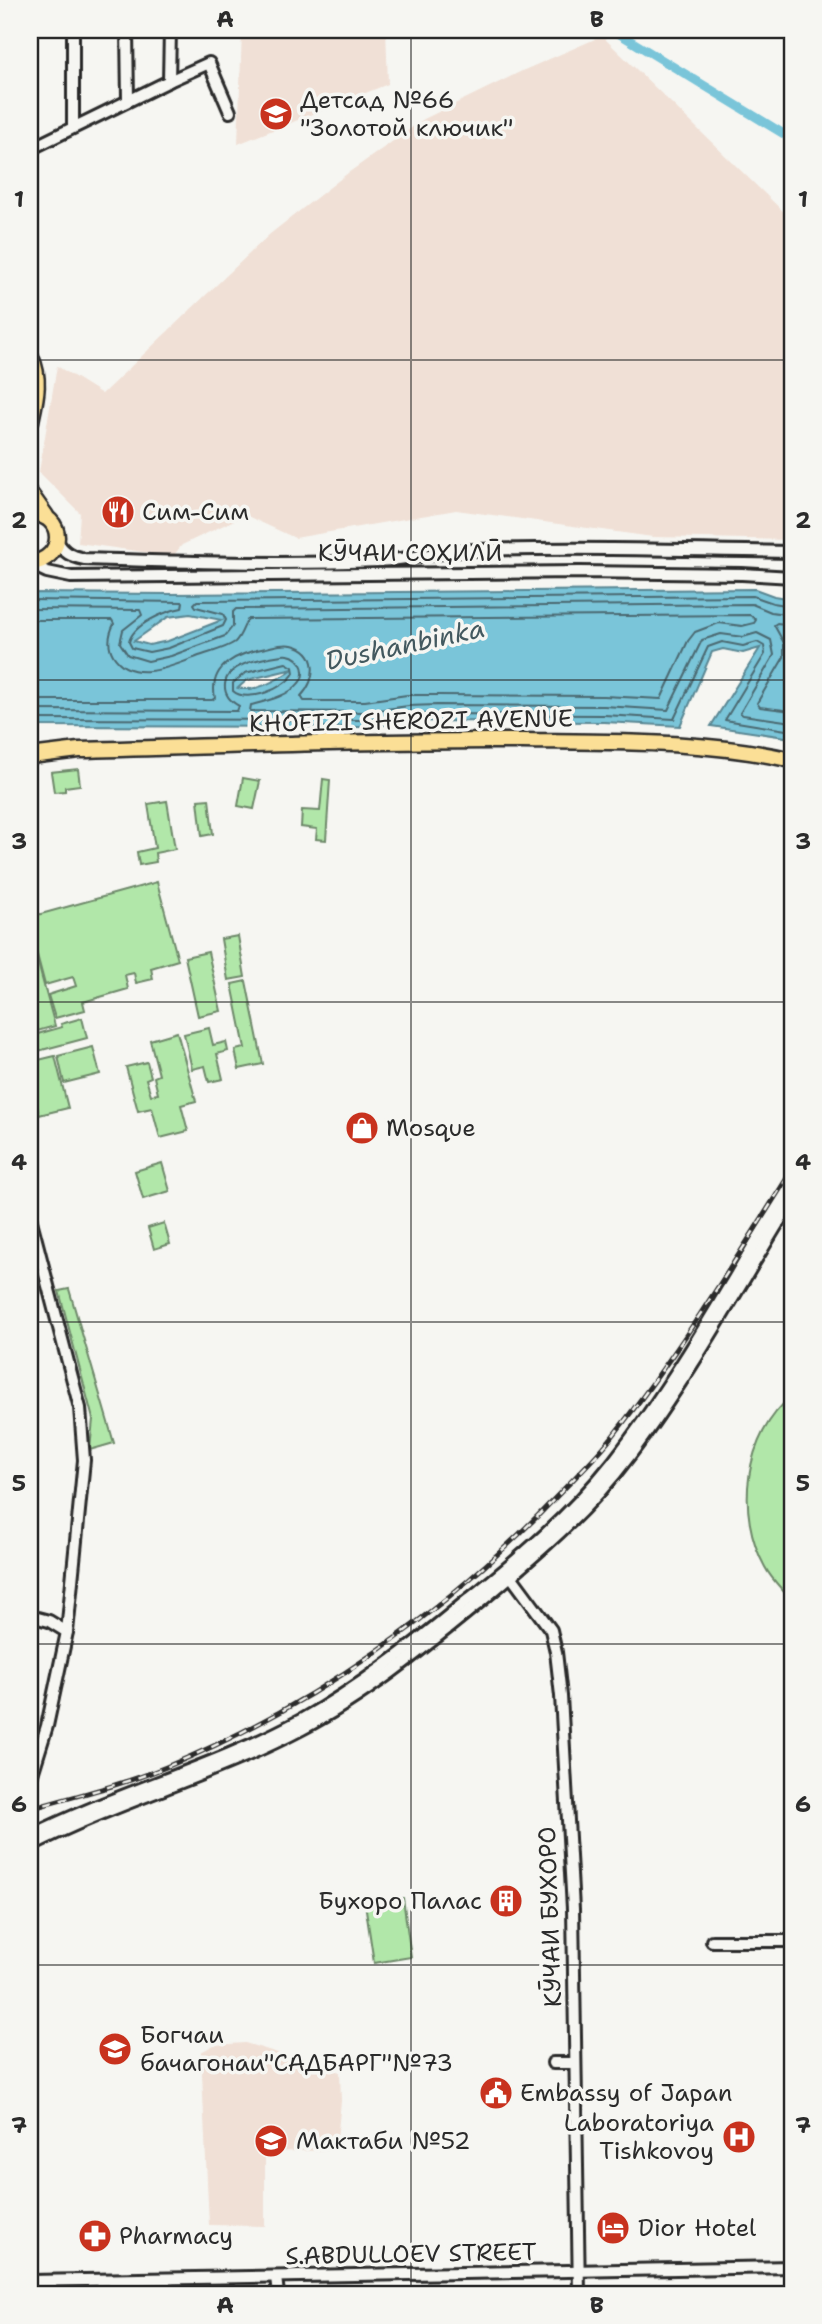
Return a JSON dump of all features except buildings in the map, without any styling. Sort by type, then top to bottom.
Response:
[{"type":"highway","points":[[30,357],[36,369],[37,388],[30,421]]},
{"type":"highway","points":[[30,495],[37,514]]},
{"type":"main road","points":[[30,563],[41,562],[52,554],[57,541],[57,532],[52,523],[37,514]]},
{"type":"main road","name":"KHOFIZI SHEROZI AVENUE","points":[[30,756],[79,750],[439,740],[721,746],[792,760]]},
{"type":"street","points":[[73,30],[74,127]]},
{"type":"street","points":[[127,30],[128,100]]},
{"type":"street","points":[[169,80],[170,30]]},
{"type":"street","points":[[30,149],[209,63],[230,112]]},
{"type":"street","name":"КӮЧАИ СОҲИЛӢ","points":[[57,541],[63,551],[84,559],[174,562],[381,561],[447,551],[476,550],[792,552]]},
{"type":"street","points":[[684,550],[685,573]]},
{"type":"street","name":"КӮЧАИ СОҲИЛӢ","points":[[30,563],[47,572],[71,577],[685,573],[792,577]]},
{"type":"street","points":[[30,1846],[312,1724],[393,1671],[511,1576],[567,1527],[624,1464],[661,1411],[791,1187]]},
{"type":"street","points":[[30,1836],[100,1804],[285,1728],[360,1683],[416,1642],[515,1562],[560,1521],[620,1453],[792,1200]]},
{"type":"street","points":[[30,1217],[80,1408],[84,1465],[67,1632],[47,1726],[30,1781]]},
{"type":"street","name":"КӮЧАИ БУХОРО","points":[[511,1576],[547,1623],[556,1652],[570,1855],[579,2294]]},
{"type":"street","points":[[30,1616],[49,1621],[67,1632]]},
{"type":"street","points":[[712,1941],[792,1941]]},
{"type":"street","points":[[553,2063],[575,2063]]},
{"type":"street","name":"S.ABDULLOEV STREET","points":[[30,2281],[792,2267]]},
{"type":"street","points":[[276,2277],[278,2294]]},
{"type":"shaded area","name":"Детсад №66 \"Золотой ключик\"","points":[[242,30],[386,30],[388,84],[238,144]]},
{"type":"shaded area","points":[[602,36],[792,220],[792,540],[653,537],[456,510],[295,538],[245,515],[182,545],[173,556],[78,543],[80,513],[39,472],[57,366],[102,394],[270,234],[348,173],[424,119]]},
{"type":"shaded area","name":"Мактаби №52","points":[[245,2043],[340,2072],[341,2101],[336,2150],[265,2152],[265,2226],[209,2225],[201,2052],[214,2045]]},
{"type":"green space","points":[[78,769],[80,785],[54,792],[51,772]]},
{"type":"green space","points":[[243,778],[260,781],[254,809],[238,806]]},
{"type":"green space","points":[[323,779],[330,780],[326,840],[316,839],[317,829],[301,827],[302,810],[320,811]]},
{"type":"green space","points":[[209,799],[213,834],[202,836],[198,800]]},
{"type":"green space","points":[[167,801],[175,849],[155,853],[156,862],[139,865],[137,852],[155,848],[148,804]]},
{"type":"green space","points":[[157,882],[178,960],[151,968],[153,979],[136,983],[134,973],[125,975],[128,989],[83,1002],[85,1010],[55,1018],[48,995],[76,986],[73,977],[45,985],[30,928],[30,917]]},
{"type":"green space","points":[[30,934],[55,1026],[30,1033]]},
{"type":"green space","points":[[238,936],[245,977],[228,980],[221,939]]},
{"type":"green space","points":[[208,952],[221,1011],[198,1016],[185,957]]},
{"type":"green space","points":[[246,981],[263,1064],[239,1069],[235,1050],[245,1048],[232,984]]},
{"type":"green space","points":[[82,1018],[87,1038],[38,1051],[34,1035]]},
{"type":"green space","points":[[209,1028],[213,1045],[226,1042],[228,1051],[217,1054],[223,1079],[209,1082],[205,1066],[192,1069],[184,1034]]},
{"type":"green space","points":[[177,1032],[196,1101],[181,1105],[188,1131],[160,1138],[152,1108],[138,1111],[126,1067],[147,1062],[151,1077],[146,1079],[151,1095],[158,1094],[154,1077],[159,1075],[150,1040]]},
{"type":"green space","points":[[93,1047],[100,1074],[64,1083],[58,1056]]},
{"type":"green space","points":[[55,1056],[68,1108],[39,1115],[35,1097],[30,1098],[30,1062]]},
{"type":"green space","points":[[162,1163],[170,1191],[143,1199],[135,1171]]},
{"type":"green space","points":[[164,1223],[170,1244],[154,1249],[148,1228]]},
{"type":"green space","points":[[69,1289],[114,1443],[90,1450],[93,1419],[59,1291]]},
{"type":"green space","points":[[792,1396],[792,1601],[768,1571],[756,1546],[748,1499],[754,1453],[776,1412]]},
{"type":"green space","points":[[403,1898],[411,1957],[374,1963],[365,1903]]},
{"type":"water","name":"Dushanbinka","points":[[755,589],[792,599],[792,738],[711,726],[760,648],[743,653],[723,649],[712,652],[680,726],[604,722],[437,721],[367,727],[30,726],[30,593]],"holes":[[[190,614],[222,620],[168,641],[149,645],[134,641],[168,617]],[[293,669],[260,687],[238,688],[247,680]]]},
{"type":"waterway","points":[[613,30],[792,139]]},
{"type":"railway","points":[[30,1809],[149,1773],[221,1743],[326,1685],[425,1616],[471,1578],[516,1537],[612,1437],[683,1339],[792,1170]]},
{"type":"place","name":"Детсад №66 \"Золотой ключик\"","points":[[276,114]]},
{"type":"place","name":"Сим-Сим","points":[[118,512]]},
{"type":"place","name":"Mosque","points":[[362,1128]]},
{"type":"place","name":"Бухоро Палас","points":[[506,1901]]},
{"type":"place","name":"Богчаи бачагонаи\"САДБАРГ\"№73","points":[[115,2049]]},
{"type":"place","name":"Embassy of Japan","points":[[496,2093]]},
{"type":"place","name":"Laboratoriya Tishkovoy","points":[[739,2137]]},
{"type":"place","name":"Мактаби №52","points":[[271,2141]]},
{"type":"place","name":"Dior Hotel","points":[[613,2228]]},
{"type":"place","name":"Pharmacy","points":[[95,2236]]}]
